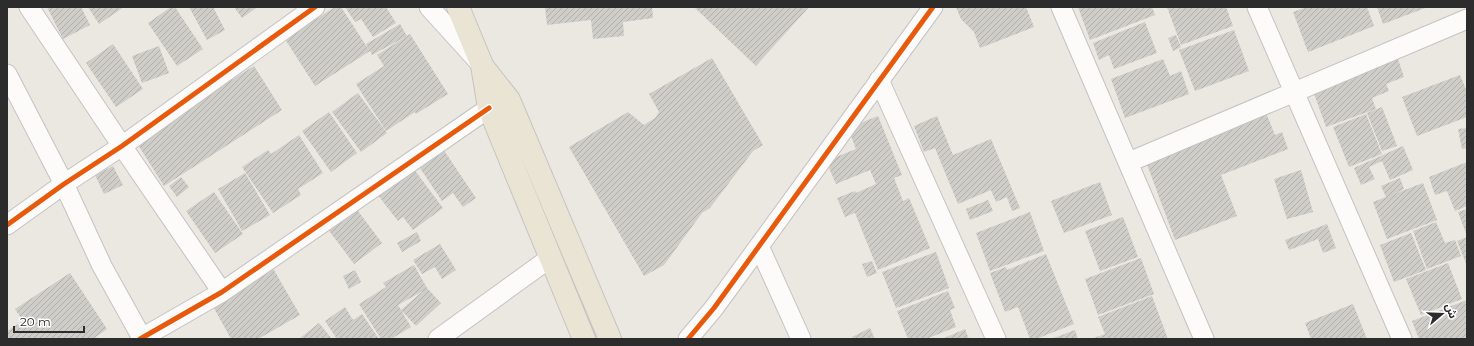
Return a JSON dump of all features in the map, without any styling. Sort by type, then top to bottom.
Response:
[{"type":"main road","points":[[458,7],[482,65],[489,108],[584,339]]},
{"type":"main road","points":[[482,65],[509,100],[610,339]]},
{"type":"street","points":[[30,7],[122,146],[222,292]]},
{"type":"street","points":[[7,225],[64,184],[122,146],[315,7]]},
{"type":"street","points":[[429,7],[482,65]]},
{"type":"street","points":[[688,339],[714,308],[933,7]]},
{"type":"street","points":[[1061,7],[1204,339]]},
{"type":"street","points":[[1257,7],[1402,339]]},
{"type":"street","points":[[1129,162],[1467,18],[1463,7]]},
{"type":"street","points":[[7,74],[64,184],[102,266],[141,338],[222,292],[489,108]]},
{"type":"street","points":[[880,80],[996,339]]},
{"type":"street","points":[[759,246],[801,339]]},
{"type":"street","points":[[438,339],[550,258]]},
{"type":"building","points":[[47,7],[81,7],[90,25],[63,39]]},
{"type":"building","points":[[88,7],[124,7],[99,24]]},
{"type":"building","points":[[171,7],[175,7],[203,49],[177,66],[148,23]]},
{"type":"building","points":[[189,7],[213,7],[225,30],[207,40]]},
{"type":"building","points":[[234,7],[255,7],[256,8],[242,18]]},
{"type":"building","points":[[335,7],[341,7],[369,50],[366,44],[400,24],[407,36],[372,55],[370,51],[315,86],[285,39]]},
{"type":"building","points":[[345,7],[386,7],[396,23],[373,37],[361,19],[355,22]]},
{"type":"building","points":[[545,7],[652,7],[653,18],[623,22],[624,36],[593,39],[591,20],[547,25]]},
{"type":"building","points":[[694,7],[809,7],[756,66]]},
{"type":"building","points":[[956,7],[1026,7],[1034,27],[980,48],[974,32],[961,19]]},
{"type":"building","points":[[1078,7],[1152,7],[1155,15],[1090,40]]},
{"type":"building","points":[[1167,7],[1226,7],[1233,26],[1181,45]]},
{"type":"building","points":[[1307,7],[1367,7],[1374,26],[1308,52],[1293,12]]},
{"type":"building","points":[[1377,7],[1428,7],[1383,24]]},
{"type":"building","points":[[1145,22],[1157,53],[1114,69],[1109,55],[1099,60],[1093,43]]},
{"type":"building","points":[[1234,30],[1249,71],[1195,91],[1179,50]]},
{"type":"building","points":[[410,34],[448,94],[416,114],[415,112],[386,131],[356,84],[384,66],[377,55]]},
{"type":"building","points":[[1176,35],[1181,47],[1173,51],[1168,38]]},
{"type":"building","points":[[113,44],[143,89],[116,107],[86,63]]},
{"type":"building","points":[[159,46],[169,73],[142,83],[132,56]]},
{"type":"building","points":[[1397,56],[1404,77],[1386,84],[1389,91],[1372,98],[1376,109],[1326,127],[1312,88]]},
{"type":"building","points":[[712,58],[763,145],[753,151],[710,208],[702,213],[664,265],[644,276],[569,147],[628,112],[644,125],[655,118],[659,112],[649,94]]},
{"type":"building","points":[[1163,59],[1170,76],[1181,71],[1189,94],[1125,118],[1111,79]]},
{"type":"building","points":[[254,66],[282,110],[164,186],[135,140]]},
{"type":"building","points":[[1460,75],[1467,92],[1467,117],[1417,136],[1402,97]]},
{"type":"building","points":[[358,93],[387,133],[361,152],[332,112]]},
{"type":"building","points":[[1382,107],[1397,146],[1382,151],[1367,113]]},
{"type":"building","points":[[329,112],[357,153],[331,172],[302,131]]},
{"type":"building","points":[[1266,113],[1275,135],[1282,132],[1288,149],[1221,175],[1237,216],[1175,240],[1145,159]]},
{"type":"building","points":[[1366,114],[1382,154],[1349,167],[1333,127]]},
{"type":"building","points":[[878,116],[902,175],[894,178],[903,201],[909,198],[930,248],[878,270],[855,213],[845,217],[837,198],[855,191],[856,193],[876,184],[870,170],[836,184],[826,161],[856,149],[848,128]]},
{"type":"building","points":[[937,116],[953,155],[991,139],[1020,208],[1012,211],[1007,197],[996,202],[991,190],[958,204],[935,148],[924,152],[914,126]]},
{"type":"building","points":[[1467,128],[1467,148],[1462,149],[1458,129]]},
{"type":"building","points":[[299,135],[323,173],[298,189],[301,195],[273,213],[242,167],[268,150],[271,154]]},
{"type":"building","points":[[441,146],[476,198],[463,207],[453,193],[442,201],[416,162]]},
{"type":"building","points":[[1403,146],[1413,170],[1390,180],[1382,161],[1369,167],[1375,179],[1361,185],[1354,168]]},
{"type":"building","points":[[1467,162],[1467,206],[1455,211],[1447,191],[1435,195],[1429,177]]},
{"type":"building","points":[[113,166],[123,185],[104,194],[95,175]]},
{"type":"building","points":[[413,168],[443,208],[413,230],[403,217],[398,221],[377,194]]},
{"type":"building","points":[[1301,170],[1313,212],[1287,219],[1274,179]]},
{"type":"building","points":[[245,173],[270,215],[242,231],[218,189]]},
{"type":"building","points":[[181,177],[189,187],[177,197],[169,186]]},
{"type":"building","points":[[1400,178],[1404,189],[1394,194],[1423,183],[1437,220],[1387,239],[1373,202],[1386,197],[1381,186]]},
{"type":"building","points":[[1100,182],[1112,215],[1064,233],[1051,201]]},
{"type":"building","points":[[214,192],[243,234],[215,253],[186,211]]},
{"type":"building","points":[[988,200],[993,211],[970,220],[966,209]]},
{"type":"building","points":[[355,207],[382,243],[354,264],[327,228]]},
{"type":"building","points":[[1467,209],[1467,236],[1458,212]]},
{"type":"building","points":[[1030,212],[1044,251],[990,271],[976,233]]},
{"type":"building","points":[[1123,217],[1138,257],[1100,271],[1085,231]]},
{"type":"building","points":[[1436,222],[1445,243],[1455,240],[1461,256],[1427,269],[1413,231]]},
{"type":"building","points":[[1327,224],[1336,248],[1323,253],[1318,239],[1289,250],[1285,240]]},
{"type":"building","points":[[417,232],[421,241],[402,252],[397,243]]},
{"type":"building","points":[[1411,233],[1426,270],[1394,282],[1380,245]]},
{"type":"building","points":[[1467,237],[1467,266],[1457,241]]},
{"type":"building","points":[[440,244],[456,270],[442,279],[435,267],[422,274],[413,260]]},
{"type":"building","points":[[936,252],[949,288],[896,308],[882,272]]},
{"type":"building","points":[[1046,254],[1074,324],[1036,339],[1030,339],[1018,307],[1005,312],[990,273],[1006,267],[1007,270]]},
{"type":"building","points":[[1141,258],[1154,294],[1098,315],[1085,279]]},
{"type":"building","points":[[872,261],[877,273],[867,277],[862,264]]},
{"type":"building","points":[[1448,263],[1462,299],[1421,315],[1406,279]]},
{"type":"building","points":[[271,265],[300,315],[258,339],[231,339],[210,301]]},
{"type":"building","points":[[414,265],[427,288],[441,303],[416,326],[401,310],[423,291],[398,305],[411,327],[391,339],[381,339],[359,304],[386,287],[383,283]]},
{"type":"building","points":[[355,270],[361,282],[349,289],[343,276]]},
{"type":"building","points":[[70,273],[107,329],[93,339],[7,339],[7,331],[23,321],[15,309]]},
{"type":"building","points":[[948,291],[955,308],[950,310],[956,327],[926,339],[908,339],[897,311]]},
{"type":"building","points":[[1152,296],[1168,339],[1091,339],[1105,334],[1098,317]]},
{"type":"building","points":[[1467,300],[1467,339],[1419,339],[1412,321]]},
{"type":"building","points":[[1353,304],[1367,339],[1311,339],[1305,323]]},
{"type":"building","points":[[345,307],[353,320],[362,314],[379,339],[337,339],[325,321]]},
{"type":"building","points":[[319,323],[332,339],[299,339]]},
{"type":"building","points":[[870,328],[875,339],[853,339],[852,337]]},
{"type":"building","points":[[965,329],[969,339],[942,339]]},
{"type":"building","points":[[1075,330],[1078,339],[1051,339]]},
{"type":"cycle path","points":[[7,225],[64,184],[122,146],[315,7]]},
{"type":"cycle path","points":[[688,339],[714,308],[933,7]]},
{"type":"cycle path","points":[[140,339],[222,292],[489,108]]}]
